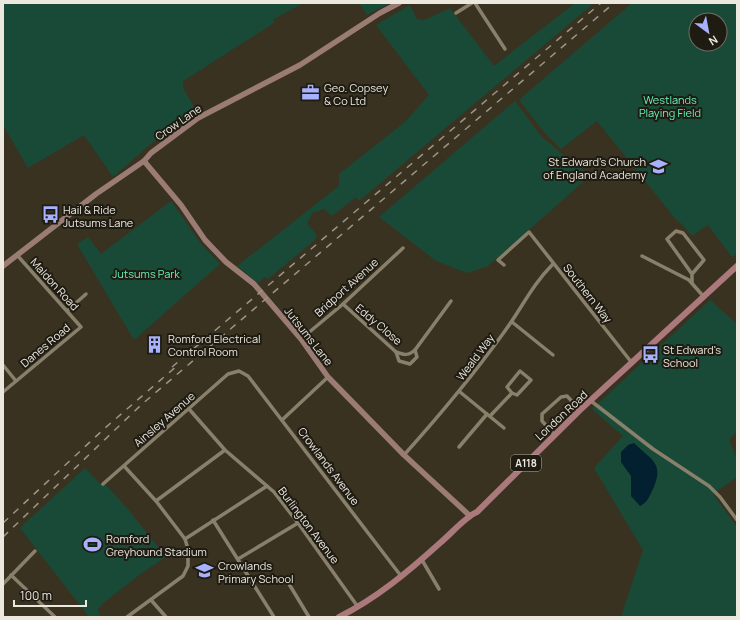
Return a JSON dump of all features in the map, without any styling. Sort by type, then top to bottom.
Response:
[{"type":"main road","name":"London Road","points":[[339,617],[358,607],[401,576],[422,560],[457,529],[469,515],[477,512],[580,410],[632,364],[737,266]]},
{"type":"street","name":"Crow Lane","points":[[3,266],[16,254],[96,194],[144,161],[151,153],[198,118],[300,65],[380,13],[399,3]]},
{"type":"street","points":[[456,13],[474,3],[505,49]]},
{"type":"street","name":"Jutsums Lane","points":[[144,161],[181,205],[205,240],[226,262],[254,284],[301,339],[328,377],[404,455],[469,515]]},
{"type":"street","points":[[692,274],[704,260],[683,233],[676,231],[667,239],[692,274],[692,283]]},
{"type":"street","name":"Southern Way","points":[[504,265],[498,260],[529,232],[632,364]]},
{"type":"street","name":"Bridport Avenue","points":[[301,339],[343,304],[403,248]]},
{"type":"street","name":"Maldon Road","points":[[16,254],[81,327]]},
{"type":"street","points":[[642,256],[692,283],[704,297]]},
{"type":"street","name":"Weald Way","points":[[404,455],[460,392],[512,322],[527,295],[553,264]]},
{"type":"street","points":[[67,311],[86,294]]},
{"type":"street","name":"Eddy Close","points":[[343,304],[396,352],[403,355],[410,354],[415,350],[451,301]]},
{"type":"street","points":[[512,322],[553,355]]},
{"type":"street","name":"Danes Road","points":[[3,392],[81,327]]},
{"type":"street","points":[[396,352],[399,361],[410,364],[417,357],[415,350]]},
{"type":"street","points":[[3,365],[16,381]]},
{"type":"street","name":"Ainsley Avenue","points":[[103,484],[228,374],[239,371]]},
{"type":"street","name":"Crowlands Avenue","points":[[239,371],[248,376],[401,576]]},
{"type":"street","points":[[520,371],[531,380],[517,395],[512,393],[507,387],[520,371]]},
{"type":"street","points":[[282,420],[328,377]]},
{"type":"street","points":[[460,392],[504,428]]},
{"type":"street","points":[[459,447],[512,393]]},
{"type":"street","points":[[555,435],[542,421],[542,414],[561,396],[567,396],[580,410]]},
{"type":"street","points":[[591,400],[653,450],[709,486],[720,497],[737,520]]},
{"type":"street","name":"Burlington Avenue","points":[[189,409],[225,450],[267,486],[298,523],[358,607]]},
{"type":"street","points":[[156,501],[225,450]]},
{"type":"street","points":[[124,466],[156,501],[185,539],[188,549],[188,566],[186,573],[127,617]]},
{"type":"street","points":[[185,539],[267,486]]},
{"type":"street","points":[[213,520],[274,617]]},
{"type":"street","points":[[238,559],[298,523]]},
{"type":"street","points":[[3,584],[35,551]]},
{"type":"street","points":[[422,560],[439,589]]},
{"type":"street","points":[[12,575],[55,617]]},
{"type":"street","points":[[286,579],[309,617]]},
{"type":"street","points":[[151,600],[166,617]]},
{"type":"green space","points":[[3,3],[303,3],[273,20],[274,23],[183,81],[183,88],[198,114],[153,142],[113,177],[84,135],[28,168],[3,125]]},
{"type":"green space","points":[[359,3],[390,3],[367,15]]},
{"type":"green space","points":[[575,3],[594,3],[359,201],[356,197],[332,216],[324,209],[312,213],[307,224],[317,235],[315,240],[268,279],[265,277],[258,283],[237,266],[339,186],[339,174],[405,122],[429,95],[376,25],[410,5],[417,19],[424,20],[450,8],[494,66]]},
{"type":"green space","name":"Westlands Playing Field","points":[[632,3],[737,3],[737,253],[732,257],[708,225],[692,236],[679,221],[678,222],[597,121],[561,149],[543,131],[519,100]]},
{"type":"green space","points":[[515,101],[541,136],[569,160],[591,175],[488,266],[467,273],[436,261],[379,217]]},
{"type":"green space","name":"Jutsums Park","points":[[171,201],[202,245],[220,264],[134,340],[77,244],[88,237],[101,254]]},
{"type":"green space","points":[[710,300],[737,324],[737,431],[729,440],[737,458],[737,477],[713,494],[737,527],[737,617],[621,617],[643,550],[594,468],[623,436],[592,409]]},
{"type":"green space","name":"Romford Greyhound Stadium","points":[[85,468],[99,483],[106,485],[127,508],[166,557],[146,570],[103,603],[98,609],[100,617],[89,617],[20,528]]},
{"type":"water","points":[[634,443],[651,458],[657,468],[656,480],[653,489],[647,501],[640,506],[631,496],[631,476],[621,462],[621,452],[628,445]]},
{"type":"railway","points":[[172,367],[601,3]]},
{"type":"railway","points":[[3,537],[141,405],[614,3]]},
{"type":"railway","points":[[3,523],[105,428],[178,365]]},
{"type":"place","name":"Geo. Copsey & Co Ltd","points":[[311,93]]},
{"type":"place","name":"St Edward's Church of England Academy","points":[[659,167]]},
{"type":"place","name":"Hail & Ride Jutsums Lane","points":[[50,215]]},
{"type":"place","name":"Romford Electrical Control Room","points":[[155,344]]},
{"type":"place","name":"St Edward's School","points":[[650,355]]},
{"type":"place","name":"Romford Greyhound Stadium","points":[[93,544]]},
{"type":"place","name":"Crowlands Primary School","points":[[205,571]]}]
